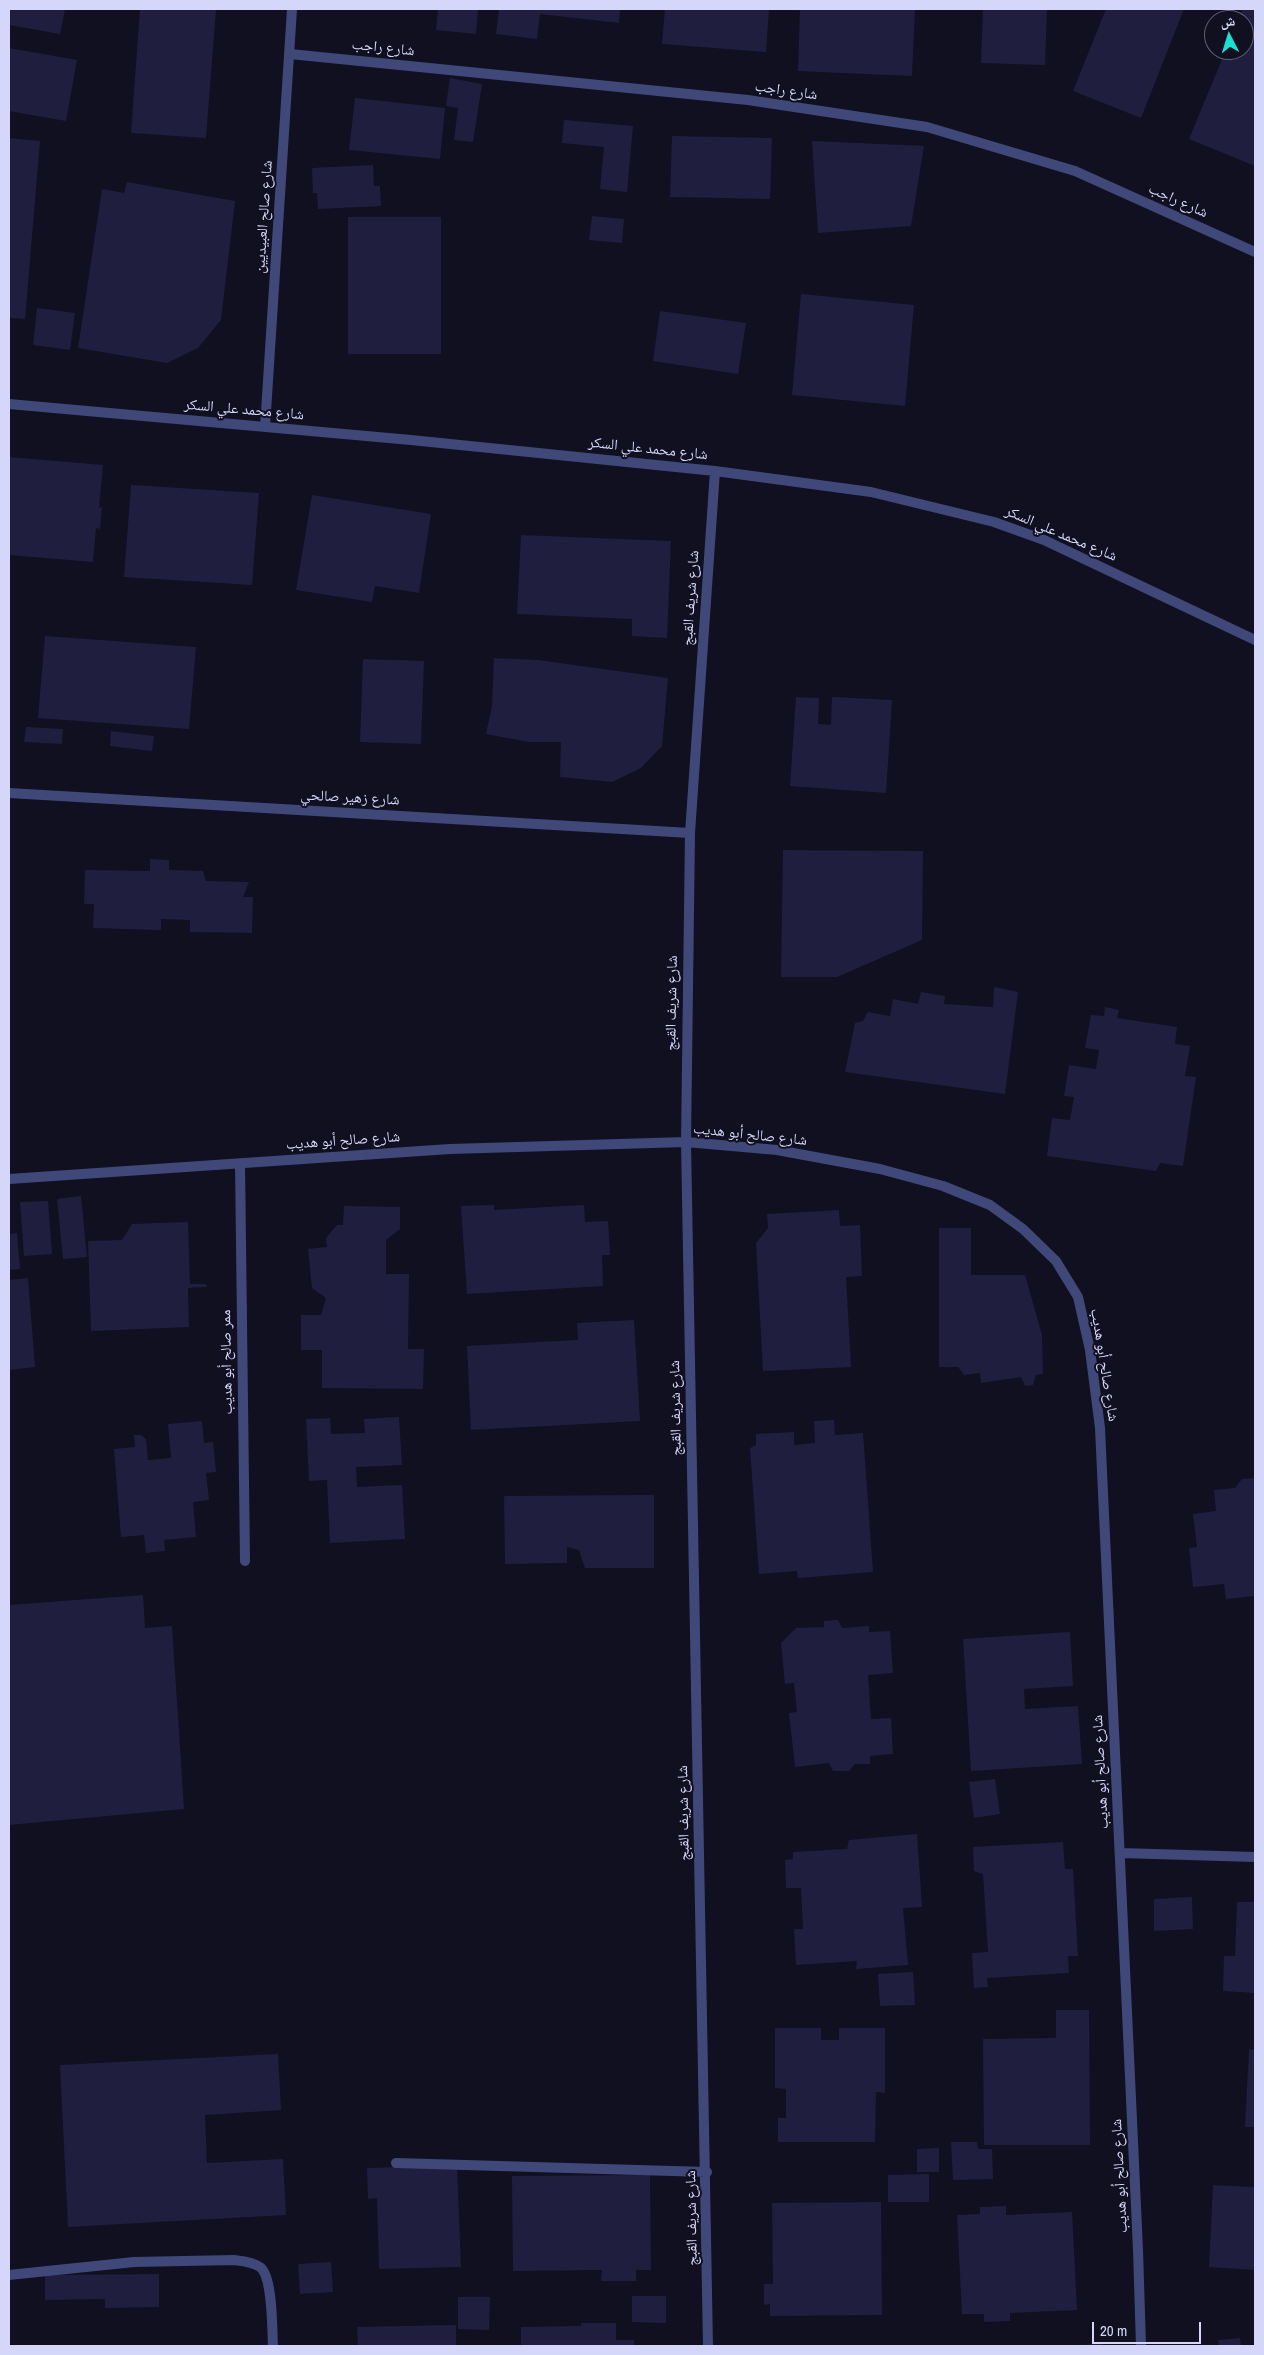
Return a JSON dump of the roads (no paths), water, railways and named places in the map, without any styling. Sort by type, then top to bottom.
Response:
[{"type":"street","name":"شارع صالح العبيديين","points":[[265,427],[292,9]]},
{"type":"street","name":"شارع راجب","points":[[290,54],[748,100],[927,127],[1075,171],[1255,252]]},
{"type":"street","name":"شارع محمد علي السكر","points":[[9,404],[715,471],[871,492],[939,507],[994,522],[1044,540],[1255,640]]},
{"type":"street","name":"شارع شريف القبج","points":[[708,2346],[707,2172],[686,1142],[690,833],[715,471]]},
{"type":"street","name":"شارع زهير صالحي","points":[[9,793],[690,833]]},
{"type":"street","name":"شارع صالح أبو هديب","points":[[9,1179],[450,1149],[686,1142],[777,1150],[880,1169],[943,1186],[990,1205],[1023,1229],[1056,1260],[1078,1297],[1090,1350],[1100,1428],[1138,2240],[1141,2346]]},
{"type":"street","name":"ممر صالح أبو هديب","points":[[240,1163],[245,1561]]},
{"type":"street","points":[[1120,1853],[1255,1857]]},
{"type":"street","points":[[396,2164],[707,2172]]},
{"type":"street","points":[[9,2275],[134,2262],[234,2260],[248,2262],[261,2268],[268,2281],[274,2346]]}]
